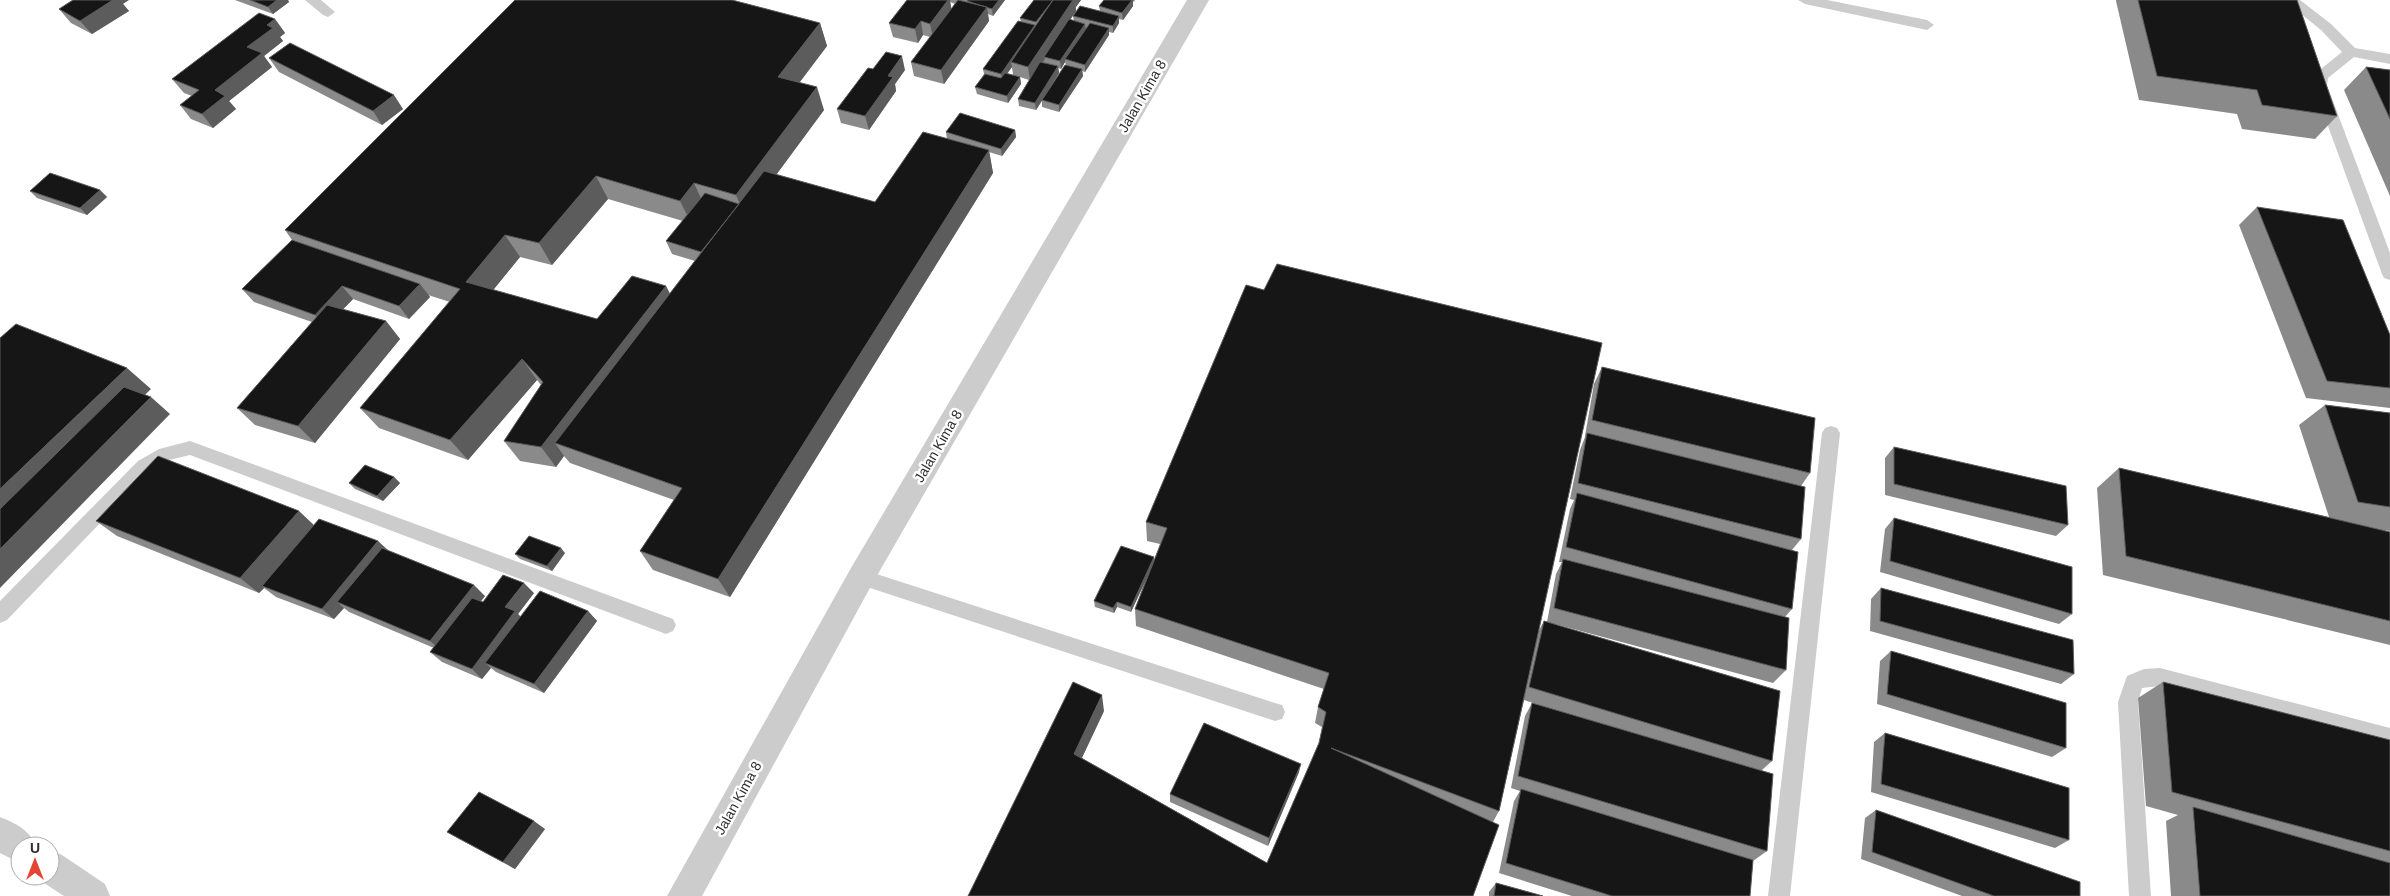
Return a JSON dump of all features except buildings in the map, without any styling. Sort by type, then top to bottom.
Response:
[{"type":"street","name":"Jalan Kima 8","points":[[684,896],[861,577],[1198,0]]},
{"type":"street","points":[[60,874],[92,896]]},
{"type":"lane","points":[[312,0],[328,12]]},
{"type":"lane","points":[[1805,0],[1927,25]]},
{"type":"lane","points":[[2291,0],[2326,27],[2350,52],[2390,59]]},
{"type":"lane","points":[[2350,52],[2321,76],[2320,84],[2390,274]]},
{"type":"lane","points":[[1778,896],[1831,433]]},
{"type":"lane","points":[[0,614],[144,466],[165,454],[190,448],[666,625]]},
{"type":"lane","points":[[861,577],[1275,712]]},
{"type":"lane","points":[[2140,896],[2128,702],[2134,682],[2144,678],[2160,677],[2390,738]]}]
